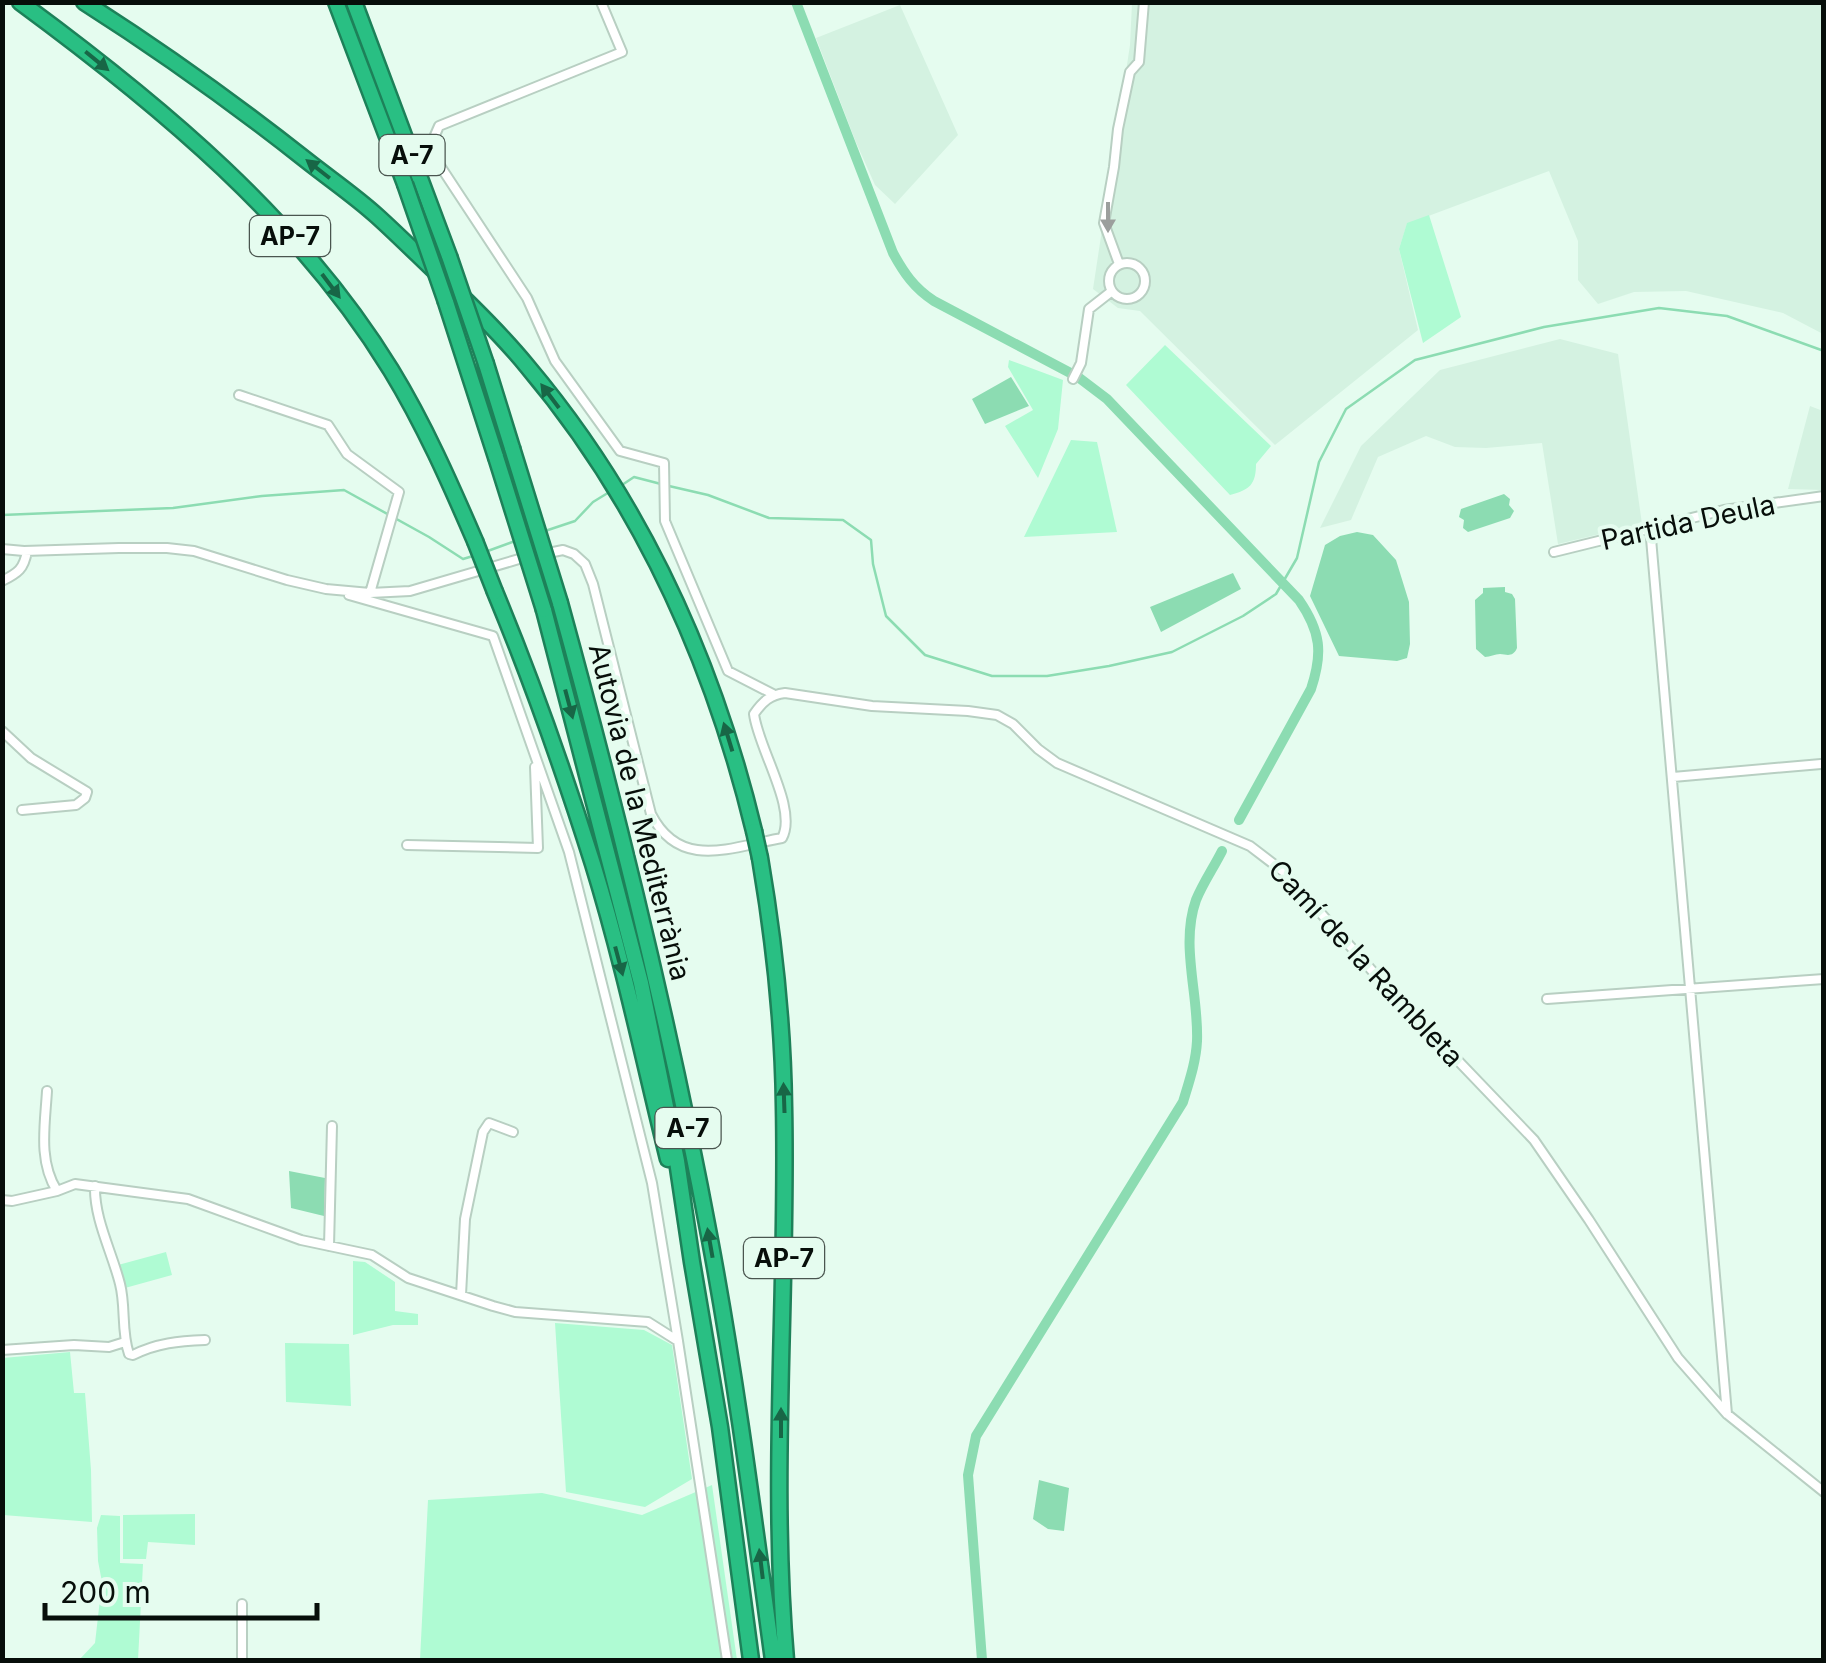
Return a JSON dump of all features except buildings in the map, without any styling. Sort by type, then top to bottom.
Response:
[{"type":"highway","name":"AP-7","points":[[20,2],[210,155],[318,267],[391,370],[442,466],[475,540],[550,734],[594,867],[622,970],[692,1262]]},
{"type":"highway","name":"AP-7","points":[[84,2],[146,41],[258,122],[376,216],[488,322],[528,366],[607,475],[696,644],[724,722],[754,831],[777,982],[784,1106],[780,1448],[786,1660]]},
{"type":"highway","points":[[325,2],[358,80],[371,95]]},
{"type":"highway","name":"Autovia de la Mediterrània","points":[[336,2],[446,302],[544,610],[641,982],[677,1160],[720,1427],[751,1660]]},
{"type":"highway","name":"Autovia de la Mediterrània","points":[[354,2],[486,364],[560,603],[609,781],[682,1094],[733,1373],[773,1660]]},
{"type":"street","points":[[326,589],[410,592],[554,550],[574,554],[585,564],[594,584],[651,814],[659,830],[674,844],[708,852],[786,834],[784,804],[756,733],[754,714],[773,694],[728,671],[664,521],[664,464],[620,451],[555,361],[527,298],[429,149],[440,126],[622,52],[601,2]]},
{"type":"street","points":[[1119,264],[1104,222],[1130,72],[1139,62],[1144,2]]},
{"type":"street","points":[[1119,264],[1132,264],[1142,272],[1144,284],[1138,295],[1122,298],[1112,291],[1110,273],[1119,264]]},
{"type":"street","points":[[1075,375],[1081,363],[1089,309],[1112,291]]},
{"type":"street","points":[[239,395],[328,425],[347,454],[399,492],[370,593]]},
{"type":"street","name":"Partida Deula","points":[[1554,552],[1724,510],[1824,496]]},
{"type":"street","points":[[1650,527],[1727,1414]]},
{"type":"street","points":[[2,549],[194,551],[493,636],[568,852],[652,1183],[727,1660]]},
{"type":"street","points":[[2,581],[25,565],[27,551]]},
{"type":"street","name":"Camí de la Rambleta","points":[[773,694],[785,692],[872,706],[997,716],[1013,724],[1057,763],[1266,856],[1534,1140],[1678,1358],[1727,1414],[1824,1492]]},
{"type":"street","points":[[2,730],[30,758],[87,792],[76,805],[22,810]]},
{"type":"street","points":[[407,845],[538,848],[535,757]]},
{"type":"street","points":[[1673,777],[1821,764]]},
{"type":"street","points":[[1547,999],[1824,979]]},
{"type":"street","points":[[46,1091],[44,1152],[48,1178],[57,1191]]},
{"type":"street","points":[[461,1295],[465,1219],[482,1132],[489,1123],[513,1132]]},
{"type":"street","points":[[329,1246],[332,1126]]},
{"type":"street","points":[[2,1200],[57,1191],[68,1185],[188,1199],[301,1240],[372,1255],[408,1278],[515,1312],[648,1322],[678,1342]]},
{"type":"street","points":[[95,1186],[121,1289],[125,1342],[130,1354],[164,1342],[205,1340]]},
{"type":"street","points":[[2,1350],[74,1344],[109,1347],[125,1342]]},
{"type":"street","points":[[242,1604],[242,1660]]},
{"type":"shaded area","points":[[1132,3],[1823,3],[1823,334],[1783,313],[1686,291],[1634,292],[1598,304],[1578,280],[1578,241],[1549,171],[1407,224],[1399,249],[1418,330],[1275,445],[1140,311],[1118,308],[1093,289],[1130,45]]},
{"type":"shaded area","points":[[900,5],[958,135],[895,204],[875,185],[816,38]]},
{"type":"shaded area","points":[[1429,215],[1461,317],[1423,343],[1399,249],[1407,223]]},
{"type":"shaded area","points":[[1560,339],[1618,354],[1642,524],[1558,544],[1542,443],[1455,447],[1426,436],[1378,457],[1351,520],[1320,528],[1361,446],[1440,370]]},
{"type":"shaded area","points":[[1165,345],[1271,446],[1256,464],[1253,481],[1242,491],[1230,495],[1126,385]]},
{"type":"shaded area","points":[[1009,360],[1063,380],[1058,429],[1038,478],[1005,426],[1033,410],[1008,367]]},
{"type":"shaded area","points":[[1011,377],[1029,406],[985,424],[972,399]]},
{"type":"shaded area","points":[[1810,406],[1823,411],[1823,490],[1788,489]]},
{"type":"shaded area","points":[[1071,440],[1097,442],[1117,532],[1024,537]]},
{"type":"shaded area","points":[[1504,494],[1514,511],[1510,518],[1468,532],[1463,528],[1461,509]]},
{"type":"shaded area","points":[[1357,532],[1373,535],[1396,560],[1409,602],[1407,658],[1397,661],[1339,656],[1310,596],[1325,545]]},
{"type":"shaded area","points":[[1233,573],[1241,589],[1161,632],[1150,607]]},
{"type":"shaded area","points":[[1505,587],[1505,592],[1515,599],[1517,648],[1510,655],[1485,657],[1476,649],[1475,600],[1483,588]]},
{"type":"shaded area","points":[[289,1171],[325,1178],[324,1216],[291,1208]]},
{"type":"shaded area","points":[[166,1252],[172,1275],[125,1288],[118,1265]]},
{"type":"shaded area","points":[[353,1261],[365,1262],[395,1282],[395,1311],[418,1314],[418,1325],[393,1325],[353,1335]]},
{"type":"shaded area","points":[[555,1323],[644,1330],[672,1345],[692,1479],[645,1507],[566,1492]]},
{"type":"shaded area","points":[[285,1343],[349,1344],[351,1406],[286,1402]]},
{"type":"shaded area","points":[[70,1352],[74,1393],[85,1393],[92,1522],[3,1515],[3,1358]]},
{"type":"shaded area","points":[[1039,1480],[1069,1488],[1064,1531],[1048,1529],[1033,1519]]},
{"type":"shaded area","points":[[712,1485],[737,1660],[420,1660],[428,1500],[542,1493],[642,1515]]},
{"type":"shaded area","points":[[195,1514],[195,1545],[148,1542],[146,1559],[123,1559],[123,1515]]},
{"type":"shaded area","points":[[101,1515],[120,1516],[120,1563],[143,1564],[138,1660],[79,1660],[95,1643],[102,1582],[97,1528]]},
{"type":"waterway","points":[[796,2],[893,253],[910,280],[934,301],[1078,377],[1107,399],[1299,600],[1306,612],[1318,643],[1311,689],[1239,820]]},
{"type":"waterway","points":[[669,486],[708,495],[769,518],[843,520],[871,540],[886,616],[925,655],[992,676],[1047,676],[1172,652],[1243,616],[1276,594],[1297,558],[1319,462],[1346,409],[1415,360],[1544,327],[1659,308],[1727,316],[1824,351]]},
{"type":"waterway","points":[[622,485],[634,477],[661,484]]},
{"type":"waterway","points":[[2,515],[173,508],[344,490],[463,559],[473,556]]},
{"type":"waterway","points":[[542,532],[575,521],[593,502],[611,491]]},
{"type":"waterway","points":[[485,552],[515,541]]},
{"type":"waterway","points":[[982,1660],[968,1475],[976,1436],[1183,1102],[1197,1041],[1190,952],[1192,917],[1196,900],[1222,851]]}]
